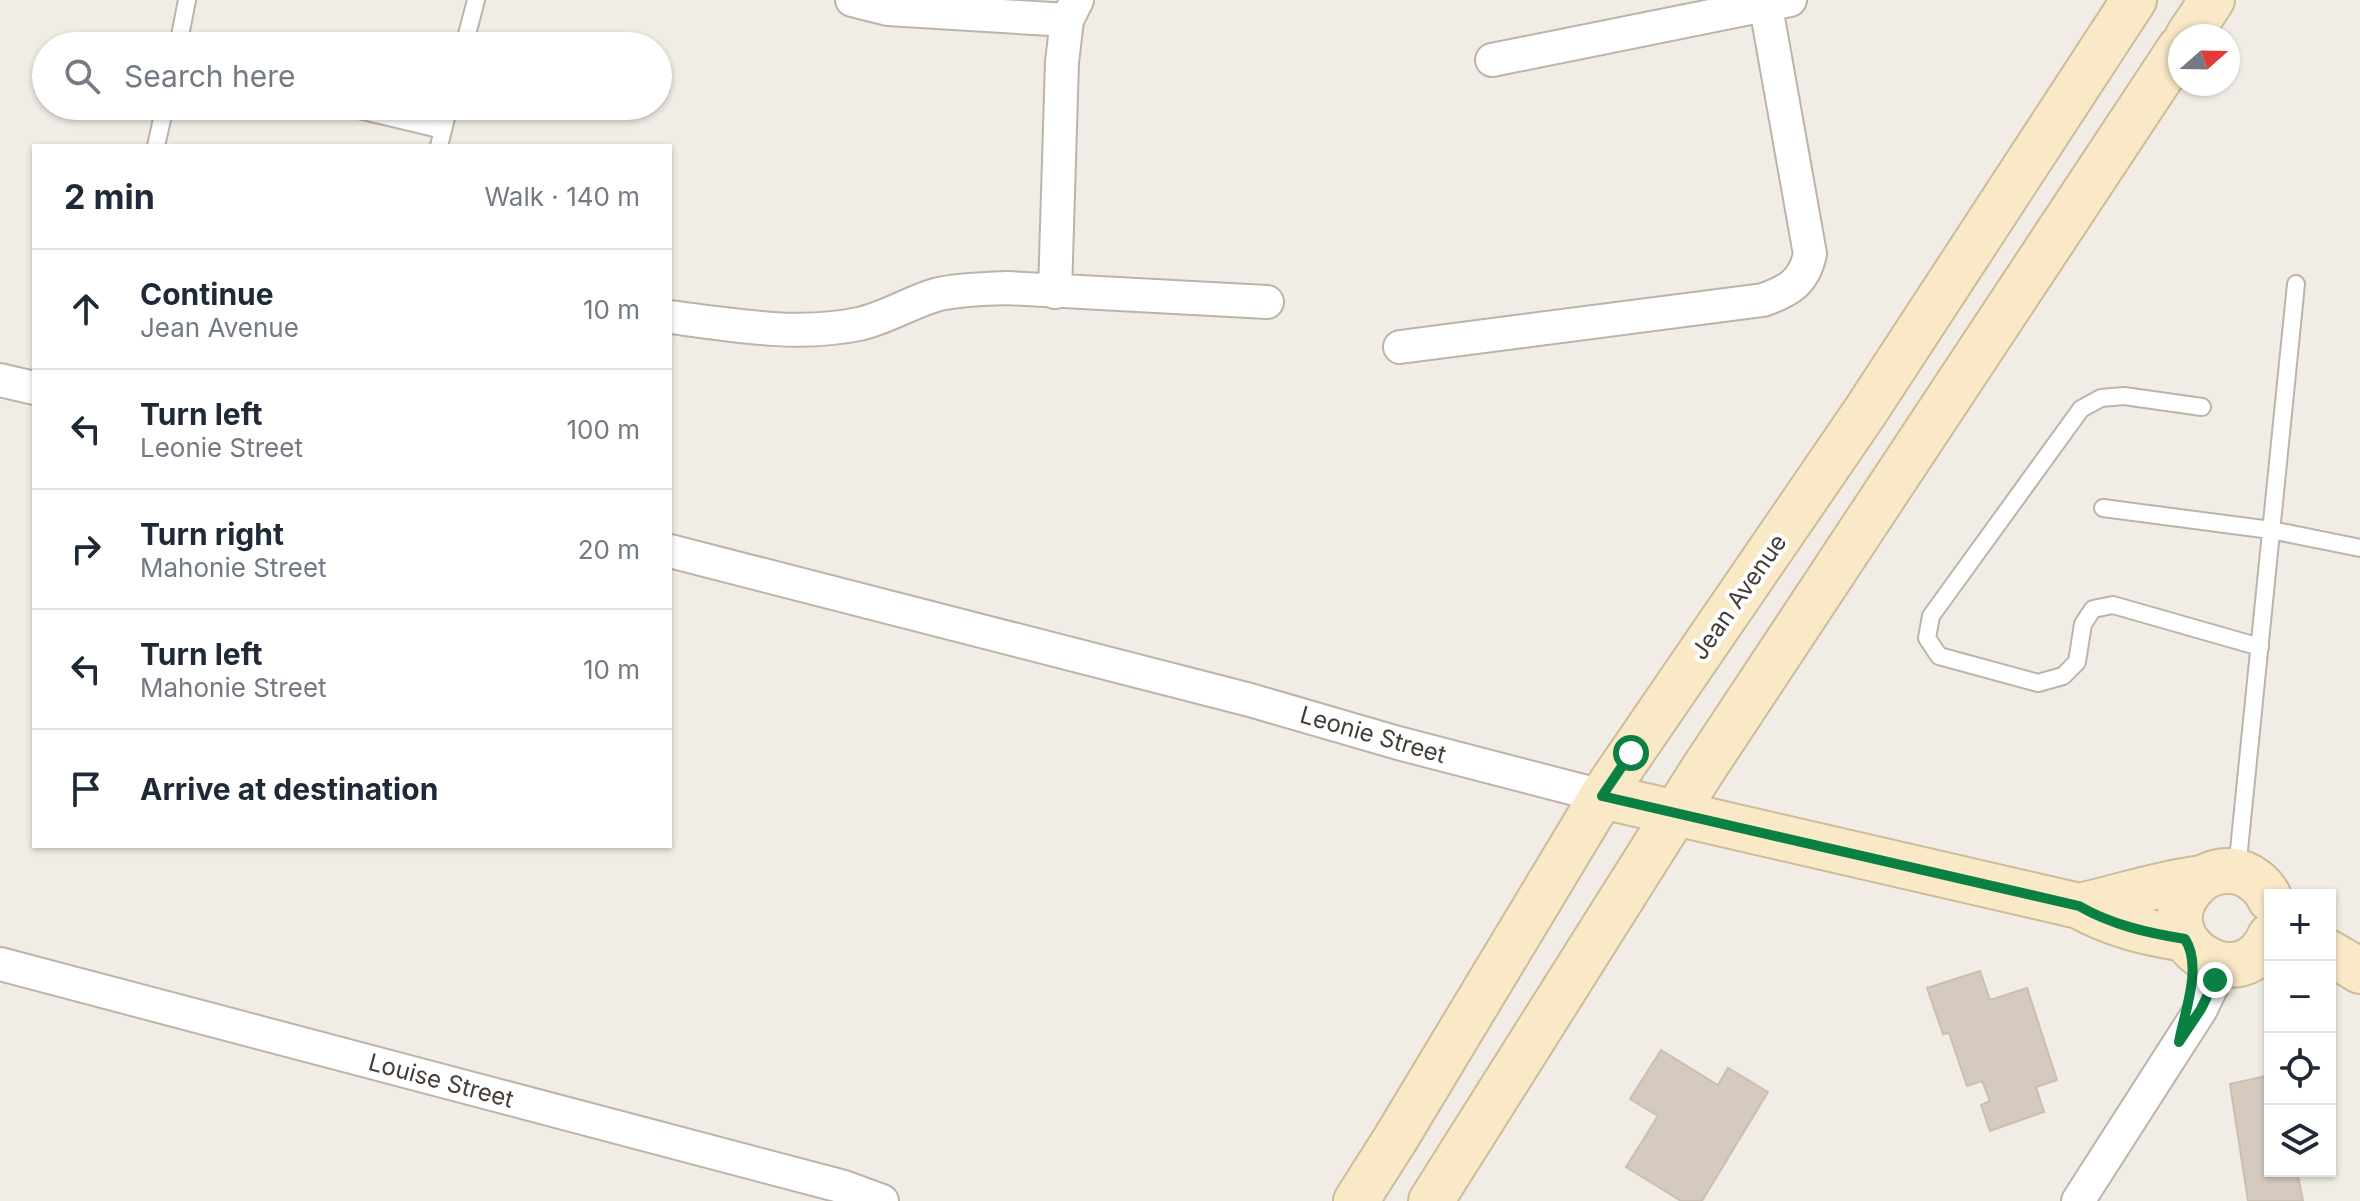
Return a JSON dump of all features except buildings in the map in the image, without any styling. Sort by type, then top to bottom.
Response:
[{"type":"main road","name":"Jean Avenue","points":[[1356,1201],[1405,1125],[1602,796],[1865,412],[2134,0]]},
{"type":"main road","points":[[2196,24],[2212,0]]},
{"type":"main road","points":[[1431,1201],[1674,815],[2168,66]]},
{"type":"main road","name":"Leonie Street","points":[[1602,796],[2079,906],[2099,918],[2125,926],[2231,951]]},
{"type":"main road","name":"Leonie Street","points":[[2079,906],[2122,897],[2165,882],[2219,874]]},
{"type":"main road","points":[[2231,951],[2180,917],[2186,895],[2219,874],[2254,879],[2264,889]]},
{"type":"main road","points":[[2336,957],[2360,971]]},
{"type":"main road","points":[[2336,977],[2360,980]]},
{"type":"street","points":[[852,0],[888,9],[1072,10],[1062,62],[1055,292]]},
{"type":"street","points":[[1400,347],[1763,300],[1784,292],[1798,282],[1806,270],[1810,254],[1778,3],[1492,60]]},
{"type":"street","points":[[672,317],[755,328],[811,329],[859,324],[937,295],[970,289],[1267,302]]},
{"type":"street","points":[[0,380],[32,388]]},
{"type":"street","name":"Leonie Street","points":[[672,552],[1250,700],[1398,743],[1602,796]]},
{"type":"street","points":[[2078,1201],[2208,996],[2231,951]]},
{"type":"street","name":"Louise Street","points":[[0,964],[844,1187],[882,1201]]},
{"type":"lane","points":[[181,32],[187,0]]},
{"type":"lane","points":[[468,32],[476,0]]},
{"type":"lane","points":[[156,144],[162,120]]},
{"type":"lane","points":[[385,120],[441,138]]},
{"type":"lane","points":[[2219,874],[2260,647],[2296,284]]},
{"type":"lane","points":[[2202,407],[2124,396],[2101,398],[2081,409],[1931,616],[1927,638],[1939,656],[2038,683],[2063,676],[2077,662],[2083,624],[2093,609],[2113,605],[2260,647]]},
{"type":"lane","points":[[2103,508],[2271,530],[2360,548]]},
{"type":"route","points":[[1631,753],[1602,796],[2079,906],[2099,918],[2185,939],[2189,945],[2192,971],[2179,1042],[2201,1009],[2215,980]]}]
